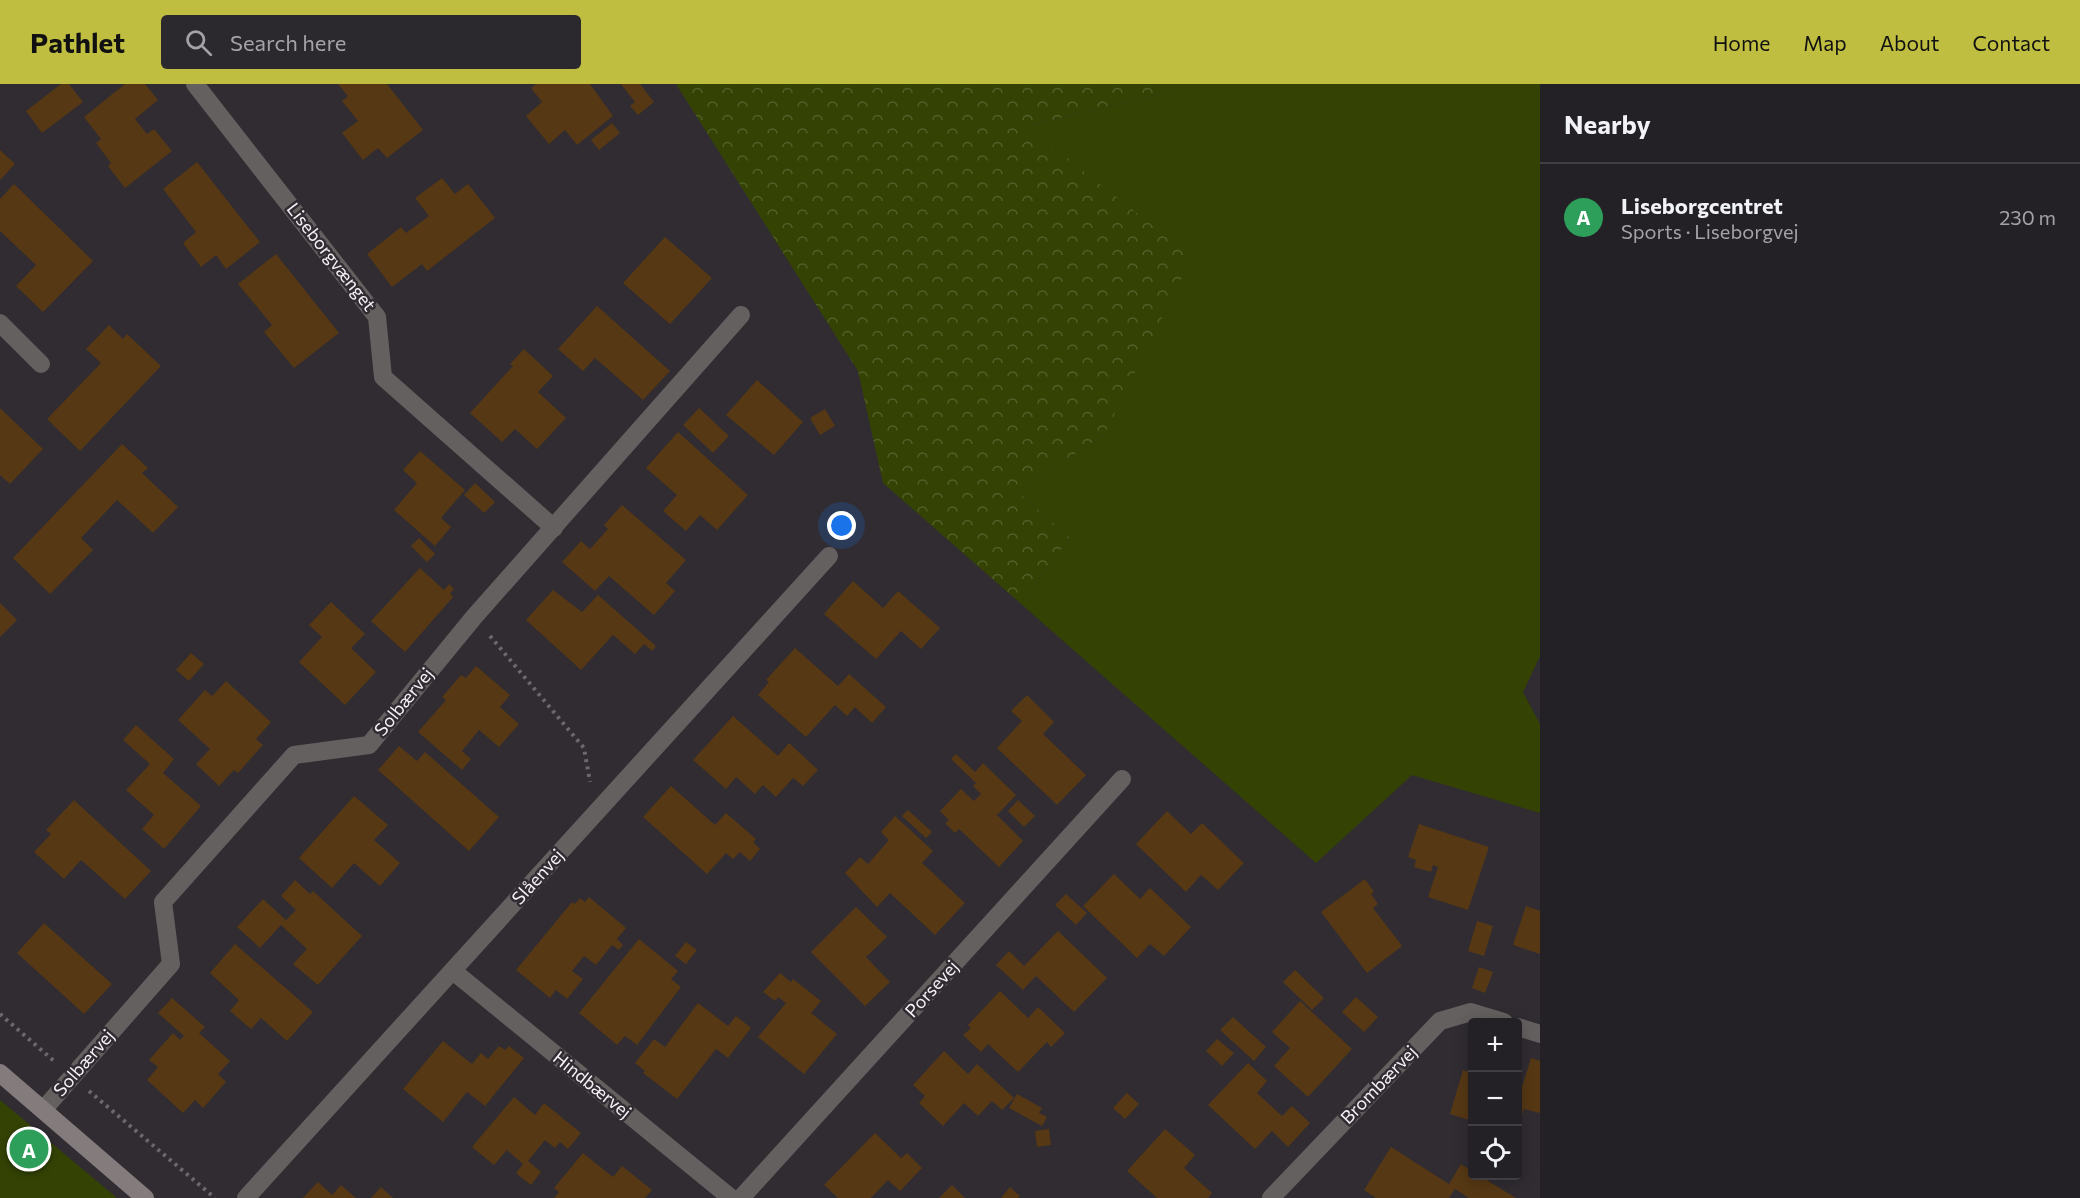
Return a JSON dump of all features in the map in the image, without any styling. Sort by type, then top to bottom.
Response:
[{"type":"street","name":"Liseborgvænget","points":[[195,84],[377,317],[383,377],[554,528]]},
{"type":"street","name":"Solbærvej","points":[[43,1110],[171,964],[163,902],[294,754],[369,745],[474,617],[741,315]]},
{"type":"street","points":[[0,323],[42,364]]},
{"type":"street","name":"Slåenvej","points":[[246,1198],[829,556]]},
{"type":"street","name":"Porsevej","points":[[741,1198],[1122,779]]},
{"type":"street","name":"Hindbærvej","points":[[453,971],[731,1198]]},
{"type":"street","name":"Brombærvej","points":[[1271,1198],[1440,1021],[1471,1012],[1489,1018]]},
{"type":"street","points":[[1522,1028],[1540,1034]]},
{"type":"street","points":[[0,1073],[145,1198]]},
{"type":"path","points":[[474,617],[584,748],[596,813]]},
{"type":"path","points":[[0,1014],[215,1198]]},
{"type":"green space","points":[[676,84],[1173,84],[1172,91],[1027,126],[1192,257],[1104,435],[1017,491],[1070,538],[1020,603],[883,483],[858,371]]},
{"type":"green space","points":[[1173,84],[1540,84],[1540,656],[1523,692],[1540,724],[1540,813],[1412,775],[1316,863],[1020,603],[1070,538],[1017,491],[1104,435],[1027,126],[1172,91]]},
{"type":"green space","points":[[0,1100],[117,1198],[0,1198]]},
{"type":"building","points":[[61,84],[69,84],[83,102],[42,133],[26,111]]},
{"type":"building","points":[[125,84],[145,84],[158,100],[135,119],[147,134],[154,129],[172,151],[125,188],[108,166],[111,163],[96,143],[101,139],[84,117]]},
{"type":"building","points":[[338,84],[387,84],[423,130],[387,158],[378,148],[363,160],[342,133],[358,121],[342,101],[348,96]]},
{"type":"building","points":[[536,84],[590,84],[613,116],[577,145],[565,130],[549,144],[526,116],[542,102],[531,88]]},
{"type":"building","points":[[621,84],[640,84],[654,102],[638,115],[630,106],[635,102]]},
{"type":"building","points":[[612,123],[620,133],[599,150],[591,140]]},
{"type":"building","points":[[0,150],[15,164],[0,180]]},
{"type":"building","points":[[197,162],[260,242],[226,269],[216,255],[201,267],[183,243],[196,232],[163,189]]},
{"type":"building","points":[[442,178],[455,194],[468,184],[495,218],[427,271],[422,264],[392,287],[367,254],[401,227],[406,233],[429,216],[415,198]]},
{"type":"building","points":[[14,184],[93,261],[43,312],[16,286],[36,265],[0,231],[0,199]]},
{"type":"building","points":[[665,237],[712,278],[670,324],[623,283]]},
{"type":"building","points":[[276,254],[339,333],[294,368],[264,332],[272,325],[238,284]]},
{"type":"building","points":[[597,306],[670,371],[643,400],[595,358],[583,371],[558,349]]},
{"type":"building","points":[[109,325],[123,339],[127,334],[161,366],[80,451],[47,419],[101,363],[86,349]]},
{"type":"building","points":[[524,349],[553,376],[538,392],[566,418],[537,449],[515,429],[502,442],[470,413],[513,366],[510,364]]},
{"type":"building","points":[[757,380],[803,422],[774,455],[726,415]]},
{"type":"building","points":[[0,408],[43,449],[10,484],[0,475]]},
{"type":"building","points":[[699,408],[729,436],[713,453],[683,425]]},
{"type":"building","points":[[825,409],[835,426],[820,435],[810,418]]},
{"type":"building","points":[[678,432],[748,495],[717,530],[700,515],[686,531],[663,511],[677,495],[646,468]]},
{"type":"building","points":[[122,444],[148,468],[142,473],[178,507],[153,533],[117,500],[81,538],[93,550],[50,594],[13,558]]},
{"type":"building","points":[[420,451],[465,490],[441,518],[451,527],[435,546],[394,510],[417,483],[403,470]]},
{"type":"building","points":[[475,483],[495,502],[484,513],[464,495]]},
{"type":"building","points":[[622,505],[686,560],[666,583],[675,591],[654,615],[609,576],[595,591],[562,562],[581,541],[590,549],[608,529],[604,525]]},
{"type":"building","points":[[419,538],[435,554],[427,562],[411,546]]},
{"type":"building","points":[[420,568],[444,590],[449,584],[454,589],[450,593],[453,597],[405,652],[371,621]]},
{"type":"building","points":[[853,581],[883,608],[898,591],[940,628],[921,649],[901,631],[876,659],[824,614]]},
{"type":"building","points":[[553,590],[582,612],[598,595],[656,646],[652,651],[644,644],[635,654],[613,635],[581,670],[526,620]]},
{"type":"building","points":[[331,602],[365,634],[351,648],[376,672],[345,705],[299,662],[322,637],[309,625]]},
{"type":"building","points":[[0,603],[17,620],[0,637]]},
{"type":"building","points":[[795,648],[838,686],[849,674],[886,707],[872,723],[855,707],[847,716],[835,705],[806,737],[758,695],[769,682],[766,680]]},
{"type":"building","points":[[191,653],[204,664],[189,681],[176,670]]},
{"type":"building","points":[[476,666],[510,695],[500,707],[519,724],[499,747],[479,730],[462,751],[471,759],[462,770],[418,732],[446,700],[442,697],[461,675],[466,678]]},
{"type":"building","points":[[226,681],[271,722],[256,739],[263,745],[238,773],[234,770],[219,786],[196,764],[210,749],[178,720],[205,690],[212,696]]},
{"type":"building","points":[[1027,695],[1054,722],[1043,734],[1086,775],[1057,805],[997,748],[1022,721],[1011,711]]},
{"type":"building","points":[[733,716],[778,756],[789,743],[818,770],[803,786],[793,778],[776,797],[763,785],[755,794],[736,777],[726,789],[693,760]]},
{"type":"building","points":[[136,725],[174,759],[163,773],[201,806],[164,849],[142,829],[154,815],[126,790],[150,764],[123,740]]},
{"type":"building","points":[[399,746],[417,761],[425,752],[499,817],[469,851],[378,770]]},
{"type":"building","points":[[956,754],[975,772],[983,763],[1016,795],[997,815],[1023,841],[999,867],[959,829],[955,833],[945,823],[949,820],[940,811],[961,789],[974,801],[981,794],[973,786],[976,783],[951,759]]},
{"type":"building","points":[[671,786],[715,825],[726,813],[756,839],[753,842],[760,849],[750,861],[740,852],[733,859],[726,853],[707,874],[643,817]]},
{"type":"building","points":[[354,796],[388,825],[374,840],[400,863],[380,886],[354,863],[332,888],[299,858]]},
{"type":"building","points":[[74,800],[151,871],[125,899],[81,860],[64,879],[34,852],[51,834],[46,830]]},
{"type":"building","points":[[1018,800],[1035,816],[1024,827],[1008,811]]},
{"type":"building","points":[[908,810],[932,832],[926,838],[902,816]]},
{"type":"building","points":[[1167,811],[1191,834],[1202,823],[1244,863],[1218,890],[1201,875],[1186,892],[1136,844]]},
{"type":"building","points":[[895,816],[933,851],[922,863],[965,903],[935,935],[890,893],[877,907],[845,873],[860,857],[868,864],[889,840],[881,832]]},
{"type":"building","points":[[1419,824],[1489,847],[1468,910],[1428,897],[1438,867],[1433,865],[1431,872],[1414,867],[1416,860],[1408,857]]},
{"type":"building","points":[[1114,874],[1140,899],[1150,888],[1191,927],[1164,956],[1150,944],[1137,958],[1083,906]]},
{"type":"building","points":[[1365,879],[1374,892],[1371,894],[1378,904],[1373,908],[1402,946],[1367,973],[1321,912]]},
{"type":"building","points":[[295,880],[310,894],[313,891],[362,936],[318,985],[293,964],[307,949],[281,925],[260,948],[237,927],[263,899],[286,920],[296,910],[281,896]]},
{"type":"building","points":[[1066,894],[1087,913],[1076,925],[1055,905]]},
{"type":"building","points":[[589,897],[626,928],[617,939],[623,945],[619,950],[612,945],[596,965],[584,956],[572,971],[583,979],[567,999],[556,990],[550,998],[516,970],[572,902],[575,904],[580,898],[585,902]]},
{"type":"building","points":[[1526,906],[1540,911],[1540,954],[1513,945]]},
{"type":"building","points":[[856,907],[887,937],[866,957],[890,982],[865,1006],[811,952]]},
{"type":"building","points":[[1477,921],[1493,926],[1484,956],[1468,951]]},
{"type":"building","points":[[44,923],[112,984],[84,1014],[17,953]]},
{"type":"building","points":[[1058,931],[1107,978],[1074,1012],[1036,976],[1023,990],[996,965],[1009,951],[1024,966]]},
{"type":"building","points":[[639,939],[678,971],[671,979],[681,987],[637,1045],[625,1036],[617,1045],[579,1013]]},
{"type":"building","points":[[686,942],[697,950],[686,964],[675,956]]},
{"type":"building","points":[[235,944],[313,1012],[287,1041],[261,1018],[251,1029],[230,1011],[239,1000],[210,973]]},
{"type":"building","points":[[1479,967],[1493,972],[1485,993],[1472,988]]},
{"type":"building","points":[[1295,970],[1324,998],[1312,1010],[1283,982]]},
{"type":"building","points":[[780,973],[791,982],[793,979],[821,1001],[811,1013],[837,1034],[804,1074],[758,1037],[786,1003],[778,997],[775,1001],[763,992]]},
{"type":"building","points":[[1000,991],[1028,1018],[1038,1007],[1065,1033],[1051,1047],[1047,1042],[1018,1072],[988,1044],[981,1052],[963,1035],[971,1028],[968,1025]]},
{"type":"building","points":[[1356,997],[1378,1017],[1364,1032],[1342,1012]]},
{"type":"building","points":[[172,998],[205,1027],[199,1033],[230,1061],[218,1074],[226,1082],[203,1108],[195,1100],[183,1113],[147,1080],[158,1067],[149,1060],[173,1033],[180,1040],[184,1036],[158,1013]]},
{"type":"building","points":[[1300,1001],[1352,1049],[1308,1097],[1274,1066],[1290,1048],[1272,1032]]},
{"type":"building","points":[[698,1003],[728,1026],[736,1016],[751,1028],[728,1058],[716,1049],[677,1099],[643,1073],[645,1071],[635,1063],[654,1039],[665,1047]]},
{"type":"building","points":[[1233,1017],[1266,1047],[1254,1061],[1220,1030]]},
{"type":"building","points":[[1217,1039],[1234,1053],[1222,1066],[1206,1051]]},
{"type":"building","points":[[443,1041],[472,1064],[481,1053],[488,1059],[499,1046],[505,1050],[509,1046],[524,1058],[485,1106],[467,1092],[443,1122],[403,1089]]},
{"type":"building","points":[[944,1051],[968,1074],[977,1064],[1014,1098],[1002,1110],[992,1101],[978,1116],[964,1103],[943,1126],[919,1103],[925,1096],[913,1085]]},
{"type":"building","points":[[1531,1058],[1540,1061],[1540,1113],[1524,1109],[1522,1115],[1522,1087]]},
{"type":"building","points":[[1248,1063],[1267,1081],[1257,1093],[1282,1116],[1292,1106],[1310,1123],[1288,1147],[1272,1131],[1255,1149],[1208,1105]]},
{"type":"building","points":[[1463,1070],[1468,1072],[1468,1120],[1450,1114]]},
{"type":"building","points":[[1127,1093],[1139,1104],[1125,1119],[1113,1108]]},
{"type":"building","points":[[1017,1094],[1042,1108],[1039,1113],[1047,1117],[1042,1126],[1009,1108]]},
{"type":"building","points":[[514,1097],[535,1115],[544,1103],[581,1133],[568,1149],[560,1142],[555,1148],[545,1140],[528,1161],[541,1172],[531,1185],[516,1173],[523,1164],[507,1150],[494,1165],[472,1147]]},
{"type":"building","points":[[1049,1129],[1051,1145],[1037,1147],[1035,1131]]},
{"type":"building","points":[[1165,1129],[1195,1155],[1184,1168],[1212,1193],[1208,1198],[1157,1198],[1127,1171]]},
{"type":"building","points":[[875,1133],[901,1158],[907,1153],[922,1168],[900,1191],[888,1180],[871,1198],[838,1198],[824,1185]]},
{"type":"building","points":[[1391,1147],[1449,1184],[1461,1164],[1468,1168],[1468,1180],[1487,1180],[1516,1198],[1469,1198],[1455,1189],[1449,1198],[1376,1198],[1364,1190]]},
{"type":"building","points":[[583,1153],[613,1177],[622,1166],[652,1190],[645,1198],[554,1198],[559,1192],[554,1188]]},
{"type":"building","points":[[318,1182],[332,1195],[341,1185],[356,1198],[303,1198]]},
{"type":"building","points":[[952,1185],[965,1198],[939,1198]]},
{"type":"building","points":[[381,1187],[393,1198],[371,1198]]},
{"type":"building","points":[[1010,1187],[1020,1196],[1001,1198]]},
{"type":"place","name":"Liseborgcentret","points":[[29,1149]]}]
